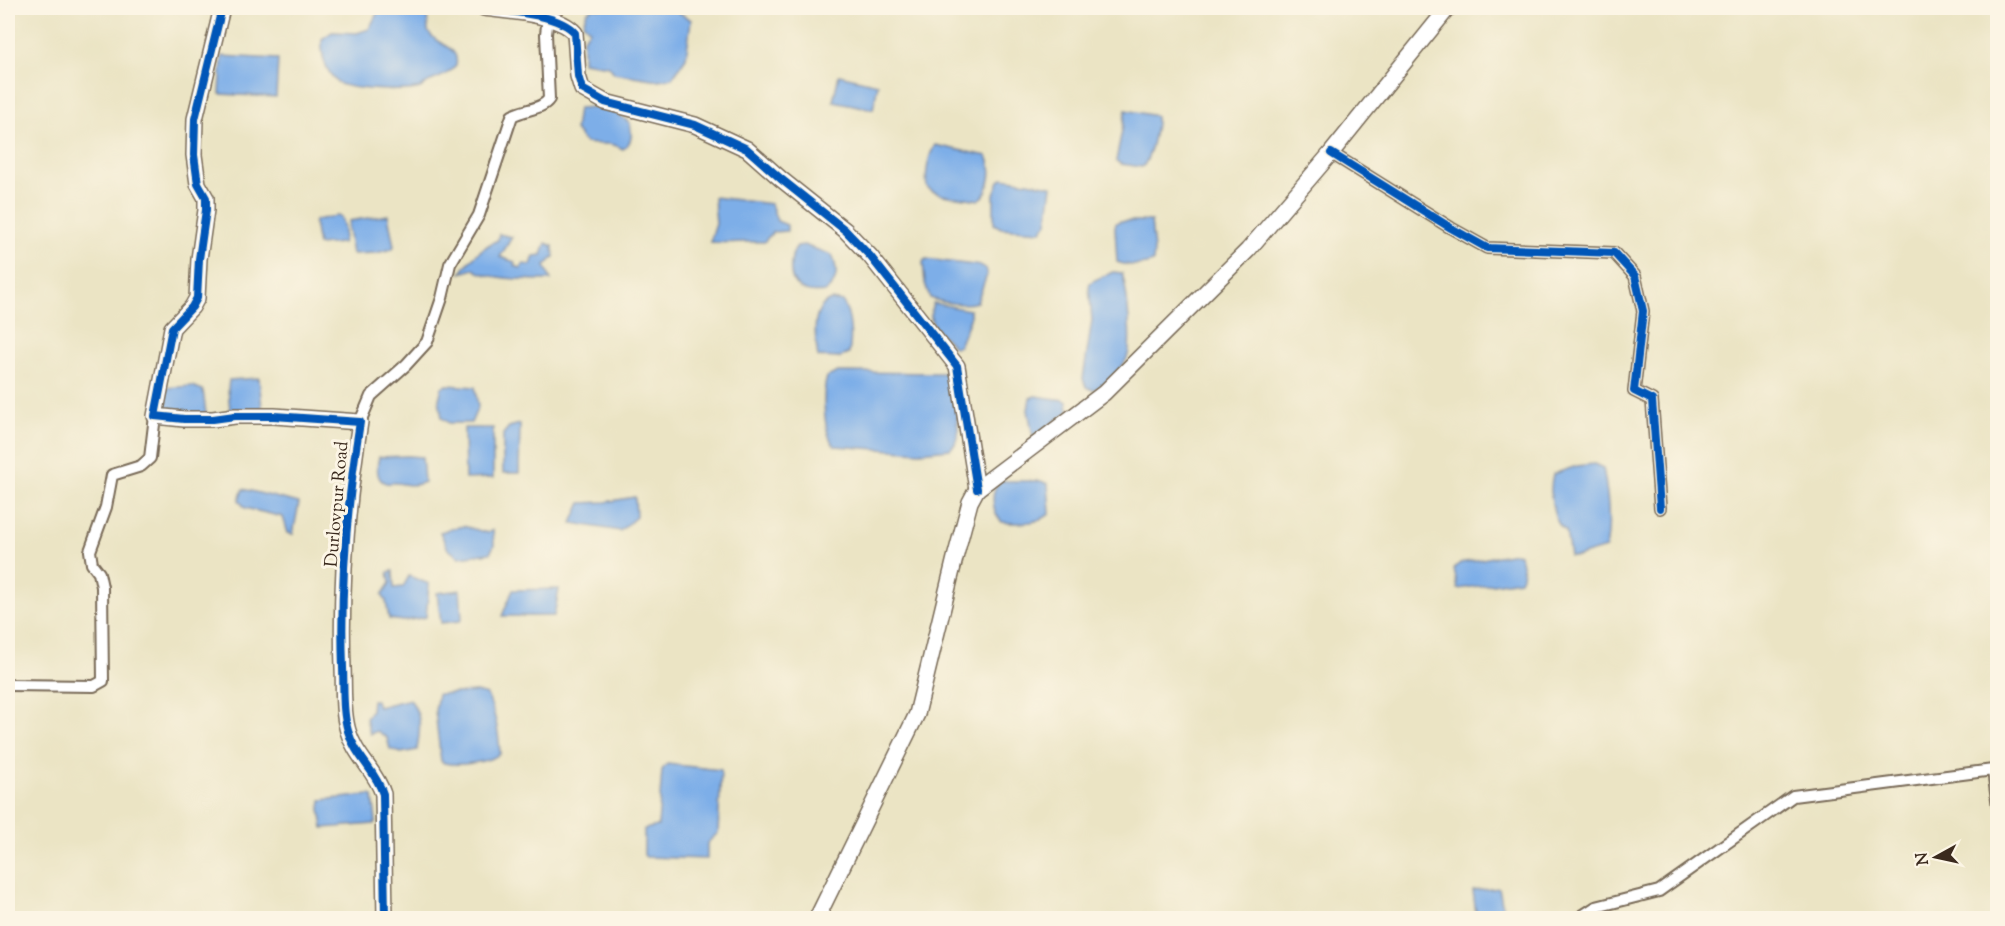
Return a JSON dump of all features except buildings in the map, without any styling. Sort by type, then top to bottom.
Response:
[{"type":"street","points":[[8,685],[94,686],[103,681],[102,587],[99,573],[92,564],[90,550],[106,507],[112,475],[141,466],[150,458],[155,416],[172,328],[198,298],[198,259],[206,198],[198,184],[194,155],[195,119],[222,8]]},
{"type":"street","points":[[484,8],[548,13],[575,33],[578,76],[582,89],[605,102],[695,125],[747,149],[845,230],[870,256],[957,366],[976,489]]},
{"type":"street","points":[[817,918],[917,714],[955,558],[970,502],[976,489],[1104,393],[1248,250],[1331,153],[1448,8]]},
{"type":"street","points":[[360,422],[372,396],[427,342],[442,298],[450,264],[479,215],[512,116],[521,111],[542,106],[549,99],[548,13]]},
{"type":"street","points":[[1331,153],[1487,248],[1614,253],[1635,276],[1643,310],[1634,391],[1652,400],[1660,508]]},
{"type":"street","name":"Durlovpur Road","points":[[155,416],[184,419],[274,416],[360,422],[347,517],[343,648],[345,718],[350,740],[376,776],[383,795],[385,918]]},
{"type":"street","points":[[1579,918],[1596,907],[1659,891],[1793,796],[1993,770],[1998,808]]},
{"type":"water","points":[[380,8],[427,8],[428,31],[436,40],[451,49],[456,59],[456,66],[421,88],[414,89],[352,87],[337,82],[325,62],[322,39],[332,32],[357,33],[369,29]]},
{"type":"water","points":[[593,8],[672,8],[691,20],[686,58],[672,78],[658,80],[614,73],[609,66],[583,62],[583,38],[590,30],[583,23],[587,12]]},
{"type":"water","points":[[222,56],[278,59],[276,97],[220,94]]},
{"type":"water","points":[[839,75],[878,84],[873,109],[833,101]]},
{"type":"water","points":[[595,107],[616,113],[630,123],[631,138],[629,144],[623,149],[609,144],[585,143],[575,130],[578,108]]},
{"type":"water","points":[[1126,110],[1156,116],[1148,158],[1142,167],[1116,161]]},
{"type":"water","points":[[935,145],[987,156],[990,177],[983,197],[978,200],[938,194],[927,187],[928,166]]},
{"type":"water","points":[[1003,178],[1052,186],[1047,223],[1041,231],[1001,228],[994,224],[994,194],[999,181]]},
{"type":"water","points":[[714,197],[771,204],[777,221],[787,225],[787,231],[773,232],[764,242],[710,242],[716,224]]},
{"type":"water","points":[[388,215],[394,246],[392,249],[376,253],[352,254],[349,221]]},
{"type":"water","points":[[341,217],[344,227],[342,243],[318,245],[314,222]]},
{"type":"water","points":[[1120,221],[1151,221],[1153,262],[1135,265],[1117,262],[1115,227]]},
{"type":"water","points":[[499,234],[512,237],[500,257],[515,262],[514,266],[521,268],[523,264],[531,265],[534,256],[542,255],[546,243],[553,246],[554,257],[545,266],[551,280],[499,277],[480,273],[474,269],[461,273],[477,254],[498,240]]},
{"type":"water","points":[[804,245],[832,255],[836,275],[833,284],[825,292],[804,291],[795,284],[792,278],[793,252],[797,246]]},
{"type":"water","points":[[926,259],[985,268],[987,275],[977,302],[954,303],[930,298],[925,283],[923,262]]},
{"type":"water","points":[[1113,272],[1122,273],[1124,281],[1129,316],[1129,351],[1125,362],[1117,372],[1093,390],[1086,387],[1083,379],[1092,320],[1089,287],[1093,281]]},
{"type":"water","points":[[831,300],[843,302],[851,334],[849,353],[839,358],[818,357],[815,333],[817,317],[824,304]]},
{"type":"water","points":[[933,303],[970,310],[970,319],[959,346],[954,347],[935,328],[931,317]]},
{"type":"water","points":[[838,372],[944,373],[952,376],[956,395],[958,433],[955,444],[950,449],[920,452],[835,446],[828,433],[824,393],[827,377]]},
{"type":"water","points":[[259,378],[262,408],[230,410],[229,380]]},
{"type":"water","points":[[447,385],[475,387],[478,407],[471,423],[449,423],[442,418],[439,399],[442,387]]},
{"type":"water","points":[[192,386],[203,390],[206,414],[164,413],[163,392],[165,388]]},
{"type":"water","points":[[1035,396],[1064,400],[1067,402],[1068,412],[1033,437],[1028,410],[1030,398]]},
{"type":"water","points":[[520,424],[519,473],[503,473],[503,434],[509,427]]},
{"type":"water","points":[[464,428],[493,428],[493,478],[465,479]]},
{"type":"water","points":[[379,457],[422,457],[424,482],[413,485],[388,483],[380,479],[377,468]]},
{"type":"water","points":[[1594,464],[1603,468],[1606,488],[1609,518],[1606,548],[1579,556],[1570,556],[1566,531],[1557,521],[1552,505],[1553,474],[1577,466]]},
{"type":"water","points":[[1001,481],[1041,481],[1048,484],[1050,513],[1035,521],[1002,522],[996,513],[993,501],[997,485]]},
{"type":"water","points":[[243,489],[299,503],[293,534],[288,533],[283,517],[245,508],[239,500]]},
{"type":"water","points":[[635,497],[636,517],[620,531],[572,523],[581,503]]},
{"type":"water","points":[[463,526],[488,533],[493,530],[494,545],[490,553],[459,557],[448,549],[440,532]]},
{"type":"water","points":[[1519,554],[1522,564],[1520,580],[1458,589],[1454,569],[1460,563]]},
{"type":"water","points":[[393,571],[394,588],[403,587],[409,576],[429,584],[426,617],[404,621],[389,619],[386,601],[382,595],[390,583],[388,572]]},
{"type":"water","points":[[559,589],[554,616],[502,616],[513,590]]},
{"type":"water","points":[[460,590],[462,619],[441,623],[437,593]]},
{"type":"water","points":[[476,692],[487,695],[493,709],[500,754],[488,760],[473,763],[444,763],[441,761],[435,711],[438,694]]},
{"type":"water","points":[[410,699],[417,712],[419,724],[417,750],[401,753],[390,749],[387,738],[377,731],[370,734],[366,719],[371,710],[372,700],[376,700],[378,707]]},
{"type":"water","points":[[667,764],[721,770],[718,833],[707,843],[707,859],[646,857],[644,855],[644,829],[658,826],[662,770]]},
{"type":"water","points":[[373,796],[376,822],[374,824],[323,828],[321,800]]},
{"type":"water","points":[[1499,888],[1502,911],[1476,913],[1473,891]]},
{"type":"cycle path","points":[[222,8],[195,119],[194,155],[198,184],[206,198],[197,298],[192,307],[172,328],[155,416],[184,419],[274,416],[360,422],[351,483],[344,575],[342,637],[344,700],[346,723],[351,740],[376,778],[383,794],[385,918]]},
{"type":"cycle path","points":[[484,8],[533,14],[567,27],[575,33],[578,76],[582,89],[605,102],[695,125],[747,149],[845,230],[870,256],[957,366],[977,489]]},
{"type":"cycle path","points":[[1331,153],[1487,248],[1614,253],[1635,276],[1643,311],[1634,391],[1652,400],[1660,508]]}]
